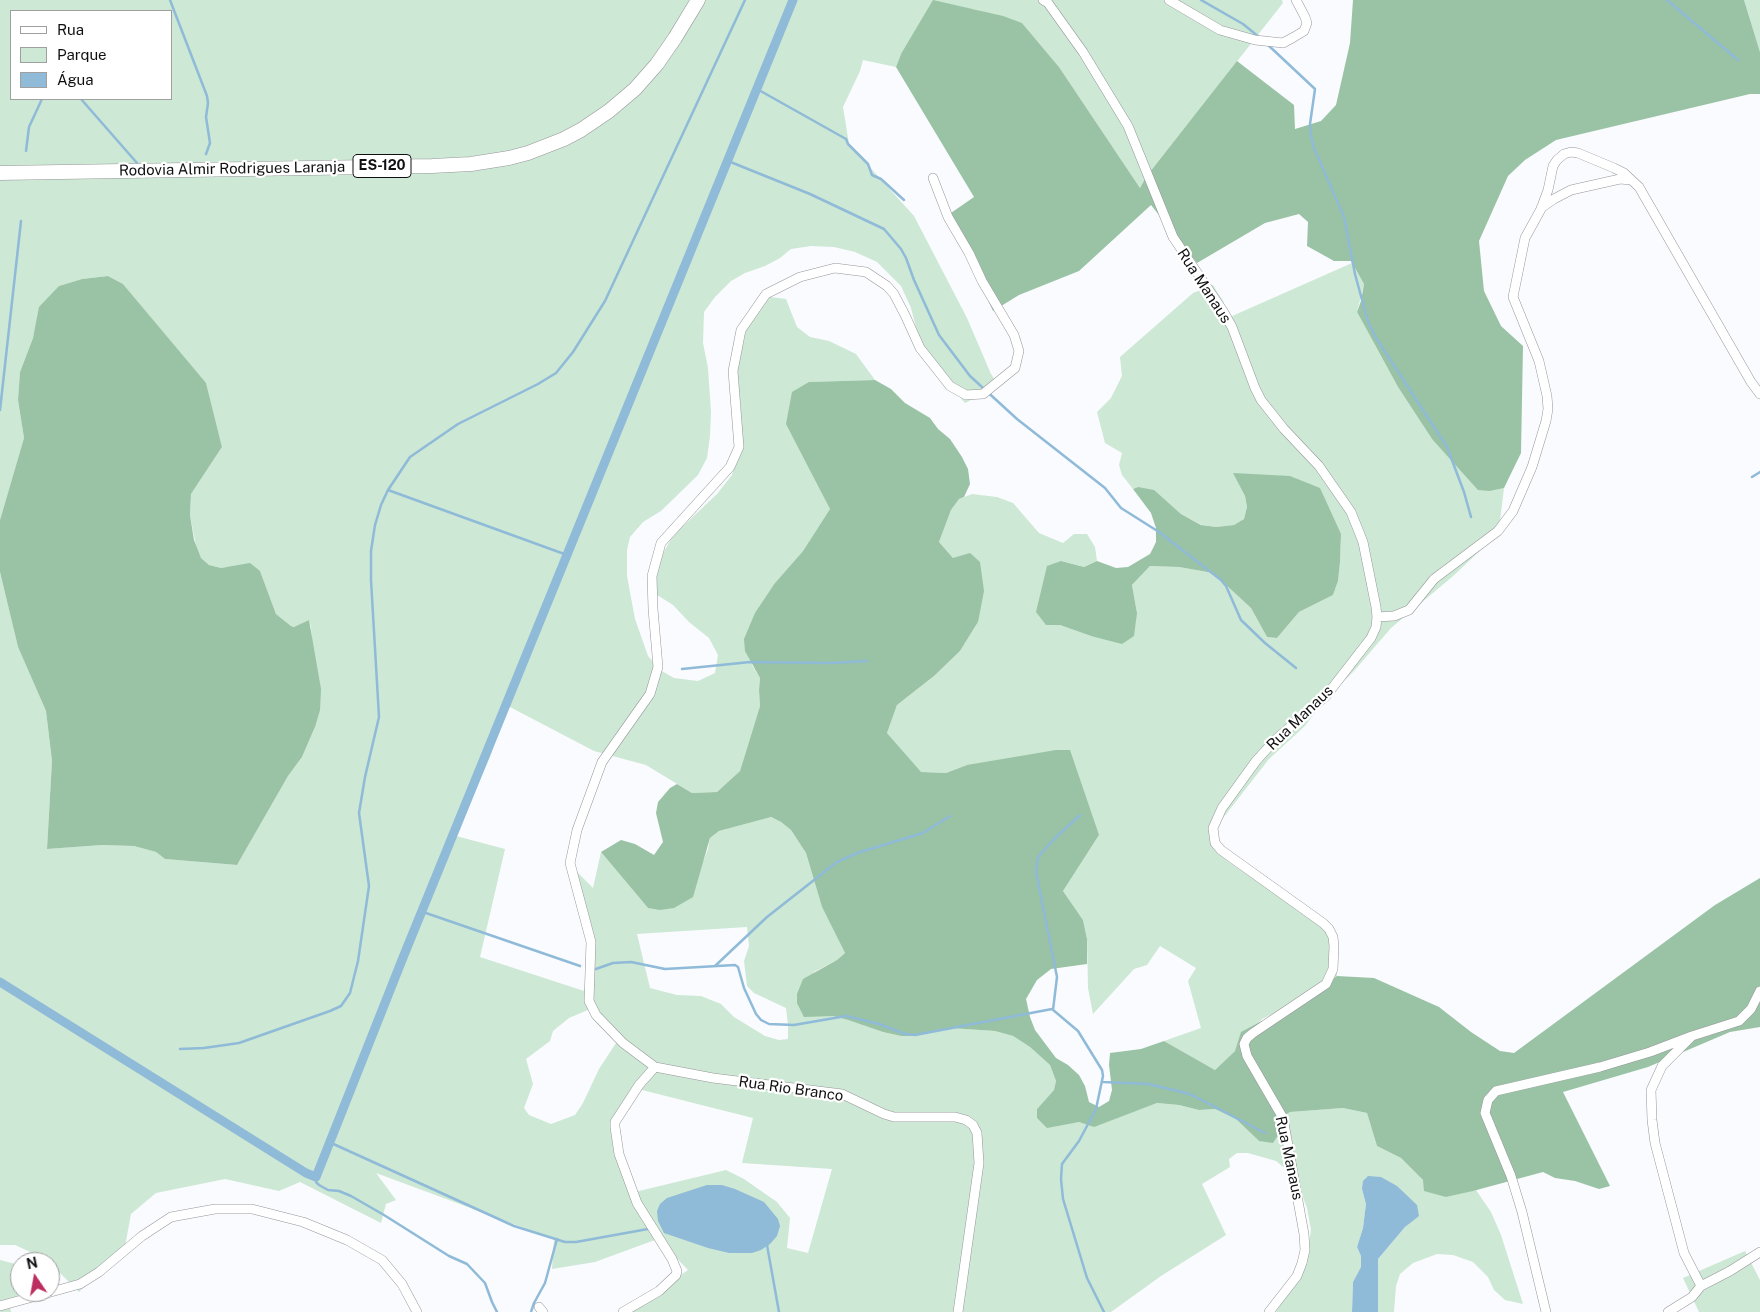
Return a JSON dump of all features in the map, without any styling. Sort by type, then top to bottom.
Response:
[{"type":"main road","name":"Rodovia Almir Rodrigues Laranja","points":[[0,173],[432,166],[470,164],[509,158],[564,139],[581,130],[616,106],[635,89],[657,64],[698,0]]},
{"type":"street","name":"Rua Manaus","points":[[1042,0],[1048,3],[1083,52],[1128,126],[1173,237],[1232,328],[1255,388],[1262,400],[1284,430],[1319,466],[1351,512],[1363,542],[1377,617],[1376,627],[1371,638],[1326,696],[1274,741],[1256,761],[1222,808],[1213,828],[1213,836],[1220,850],[1323,923],[1333,938],[1334,946],[1333,969],[1326,984],[1253,1033],[1244,1044],[1247,1056],[1283,1118],[1304,1234],[1305,1250],[1297,1276],[1269,1312]]},
{"type":"street","points":[[1169,0],[1220,30],[1255,40],[1283,42],[1294,38],[1304,31],[1305,17],[1296,0]]},
{"type":"street","points":[[1377,617],[1394,616],[1409,610],[1434,579],[1498,531],[1513,511],[1532,467],[1546,421],[1548,409],[1547,396],[1539,361],[1513,297],[1525,238],[1541,209],[1548,190],[1553,166],[1564,154],[1578,153],[1614,168],[1640,187],[1751,382],[1760,394]]},
{"type":"street","points":[[624,1312],[659,1291],[676,1276],[677,1270],[638,1203],[619,1154],[615,1122],[634,1092],[655,1067],[623,1043],[596,1015],[589,1001],[590,942],[570,863],[577,830],[602,762],[650,694],[658,667],[652,576],[662,544],[730,467],[738,446],[733,371],[741,330],[766,294],[800,277],[835,268],[866,272],[887,286],[894,294],[906,315],[920,348],[950,386],[966,395],[983,394],[1015,368],[1019,351],[1014,335],[982,281],[970,253],[948,217],[933,178]]},
{"type":"street","points":[[1541,209],[1571,190],[1620,179],[1632,180]]},
{"type":"street","points":[[1546,1312],[1522,1212],[1511,1176],[1485,1113],[1488,1100],[1496,1091],[1600,1067],[1739,1021],[1751,1009],[1760,991]]},
{"type":"street","points":[[1692,1036],[1662,1066],[1651,1090],[1652,1120],[1655,1143],[1684,1253],[1701,1286]]},
{"type":"street","name":"Rua Rio Branco","points":[[655,1067],[713,1078],[842,1094],[894,1117],[955,1117],[966,1120],[973,1125],[977,1133],[979,1163],[958,1312]]},
{"type":"street","points":[[0,1306],[80,1284],[99,1272],[142,1236],[171,1217],[215,1208],[252,1209],[303,1222],[347,1240],[382,1260],[402,1284],[417,1312]]},
{"type":"street","points":[[1681,1312],[1701,1286],[1760,1252]]},
{"type":"street","points":[[1668,1312],[1692,1297]]},
{"type":"green space","points":[[0,0],[1282,0],[1283,3],[1146,177],[1140,188],[1059,67],[1022,23],[973,9],[901,54],[896,67],[863,60],[860,71],[843,107],[849,144],[914,216],[967,318],[991,374],[999,386],[965,403],[918,348],[918,335],[911,308],[901,286],[877,262],[855,252],[834,247],[811,246],[791,249],[780,258],[765,266],[745,273],[731,281],[715,297],[704,312],[703,343],[708,368],[711,412],[707,458],[698,475],[661,511],[643,522],[630,537],[627,550],[627,576],[635,619],[648,656],[660,670],[674,678],[698,681],[715,673],[718,655],[709,638],[689,622],[673,605],[654,593],[656,573],[663,553],[670,541],[717,494],[732,475],[740,448],[741,406],[738,389],[738,367],[746,331],[755,315],[770,297],[786,299],[797,327],[810,337],[829,341],[856,354],[875,380],[809,382],[811,470],[830,509],[803,551],[775,583],[752,665],[760,678],[760,706],[740,771],[717,792],[692,793],[646,765],[594,751],[508,706],[490,757],[456,836],[505,849],[480,957],[584,991],[593,942],[572,867],[593,888],[601,852],[648,908],[699,872],[710,838],[719,831],[770,817],[781,822],[791,830],[806,853],[822,907],[845,953],[837,960],[814,972],[804,1016],[833,1016],[901,1036],[914,1036],[950,1028],[995,1031],[1013,1036],[1030,1047],[1050,1065],[1056,1081],[1054,1090],[1037,1109],[1069,1123],[1079,1122],[1094,1126],[1157,1103],[1179,1105],[1199,1110],[1215,1109],[1236,1119],[1259,1141],[1275,1122],[1290,1112],[1343,1108],[1367,1113],[1377,1146],[1401,1158],[1423,1180],[1446,1197],[1476,1190],[1491,1212],[1501,1235],[1523,1304],[1505,1300],[1494,1290],[1488,1277],[1473,1262],[1453,1255],[1437,1254],[1413,1263],[1400,1274],[1396,1286],[1394,1312],[1378,1312],[1378,1259],[1405,1227],[1419,1215],[1362,1189],[1366,1204],[1363,1228],[1357,1247],[1361,1256],[1361,1267],[1353,1282],[1352,1312],[1276,1312],[1296,1279],[1308,1248],[1311,1230],[1307,1208],[1301,1192],[1295,1180],[1286,1169],[1276,1161],[1248,1153],[1237,1153],[1229,1159],[1230,1167],[1202,1184],[1226,1235],[1161,1276],[1111,1312],[626,1312],[688,1270],[668,1249],[655,1240],[595,1262],[552,1269],[554,1239],[376,1173],[396,1200],[386,1204],[381,1223],[300,1182],[279,1191],[225,1179],[156,1193],[131,1214],[125,1246],[79,1292],[60,1273],[60,1252],[30,1252],[15,1245],[0,1245],[0,572],[18,647],[46,711],[52,761],[47,849],[102,845],[134,846],[156,852],[165,859],[237,865],[288,776],[302,757],[315,727],[311,627],[309,620],[295,627],[276,614],[260,571],[238,566],[221,568],[209,565],[201,558],[197,551],[190,515],[191,494],[222,447],[206,384],[123,284],[108,276],[82,279],[59,286],[36,326],[20,372],[18,400],[24,438],[0,520]],"holes":[[[747,927],[749,946],[744,961],[747,986],[754,993],[786,1008],[788,1039],[779,1040],[765,1036],[734,1017],[721,1004],[701,996],[677,995],[650,988],[637,934]],[[595,1007],[618,1040],[599,1069],[583,1103],[575,1115],[551,1124],[529,1115],[524,1108],[533,1084],[526,1059],[550,1041],[553,1031],[569,1018]],[[638,1089],[753,1118],[742,1163],[832,1169],[808,1253],[787,1248],[790,1218],[777,1202],[744,1179],[726,1170],[639,1191],[629,1191],[614,1124]]]},
{"type":"green space","points":[[933,0],[1003,16],[1022,23],[1059,67],[1140,188],[1146,177],[1237,61],[1294,105],[1295,129],[1321,121],[1336,105],[1350,43],[1353,0],[1744,0],[1760,52],[1760,94],[1750,94],[1556,140],[1525,160],[1508,176],[1479,241],[1484,291],[1501,326],[1523,346],[1521,453],[1504,488],[1490,491],[1478,490],[1432,439],[1398,387],[1357,312],[1364,284],[1351,261],[1334,261],[1307,246],[1308,222],[1299,214],[1265,223],[1197,263],[1151,205],[1079,271],[1019,295],[993,311],[948,215],[974,197],[896,67],[901,54]]},
{"type":"green space","points":[[1744,0],[1760,0],[1760,52]]},
{"type":"green space","points":[[1352,263],[1364,284],[1357,312],[1398,387],[1432,439],[1490,491],[1504,488],[1500,521],[1485,546],[1452,577],[1391,628],[1354,671],[1321,704],[1305,726],[1269,759],[1216,827],[1216,851],[1230,863],[1331,930],[1335,944],[1337,976],[1300,1001],[1262,1019],[1235,1051],[1215,1070],[1164,1041],[1201,1028],[1188,981],[1196,968],[1160,946],[1147,965],[1134,969],[1093,1014],[1088,988],[1087,939],[1083,920],[1063,891],[1099,835],[967,765],[946,773],[920,772],[887,733],[897,705],[934,676],[960,651],[978,622],[953,558],[939,542],[951,510],[959,499],[972,494],[997,497],[1013,503],[1039,533],[1063,543],[1074,534],[1087,534],[1095,547],[1097,561],[1084,567],[1061,561],[1046,625],[1060,625],[1091,636],[1137,613],[1132,585],[1150,566],[1179,567],[1213,573],[1251,608],[1267,637],[1277,638],[1299,612],[1333,595],[1338,581],[1341,534],[1331,516],[1234,473],[1245,496],[1247,507],[1244,519],[1234,525],[1216,527],[1202,525],[1181,514],[1168,503],[1138,487],[1133,489],[1122,475],[1119,465],[1122,453],[1105,443],[1097,412],[1111,398],[1122,376],[1120,357],[1193,293],[1213,285],[1230,317]]},
{"type":"green space","points":[[108,276],[123,284],[206,383],[222,447],[191,494],[190,515],[194,540],[201,558],[209,565],[221,568],[250,563],[260,571],[276,614],[294,627],[309,620],[321,689],[320,710],[302,757],[288,776],[237,865],[165,859],[156,852],[134,846],[102,845],[47,849],[52,761],[46,711],[18,647],[0,572],[0,520],[24,438],[18,400],[20,372],[33,338],[39,307],[59,286],[82,279]]},
{"type":"green space","points":[[875,380],[891,389],[905,403],[930,418],[938,429],[950,439],[962,457],[968,469],[970,484],[964,497],[959,499],[951,510],[939,542],[953,558],[970,553],[980,562],[984,591],[978,622],[960,651],[934,676],[897,705],[887,733],[921,772],[946,773],[967,765],[1056,750],[1070,750],[1099,835],[1063,891],[1083,920],[1087,939],[1087,964],[1051,969],[1037,980],[1026,999],[1035,1030],[1056,1058],[1068,1065],[1079,1075],[1085,1086],[1089,1102],[1099,1107],[1109,1101],[1112,1090],[1109,1065],[1110,1053],[1141,1049],[1164,1041],[1215,1070],[1235,1051],[1241,1032],[1300,1001],[1337,976],[1374,978],[1439,1007],[1471,1032],[1500,1051],[1514,1053],[1715,905],[1760,878],[1760,1027],[1730,1032],[1648,1067],[1563,1092],[1610,1186],[1599,1189],[1575,1181],[1555,1178],[1543,1172],[1446,1197],[1424,1191],[1423,1180],[1401,1158],[1377,1146],[1367,1113],[1343,1108],[1290,1112],[1275,1122],[1280,1132],[1273,1143],[1259,1141],[1236,1119],[1215,1109],[1199,1110],[1179,1105],[1157,1103],[1094,1127],[1079,1122],[1047,1128],[1037,1118],[1037,1109],[1054,1090],[1056,1081],[1050,1065],[1030,1047],[1013,1036],[995,1031],[950,1028],[914,1036],[901,1036],[833,1016],[804,1017],[797,1003],[797,994],[803,979],[837,960],[845,953],[822,907],[806,853],[791,830],[771,817],[719,831],[710,838],[693,897],[674,908],[660,910],[648,908],[601,852],[621,840],[635,844],[654,855],[663,842],[656,813],[658,802],[670,788],[677,784],[692,793],[717,792],[740,771],[760,706],[760,678],[745,651],[744,639],[755,613],[775,583],[803,551],[830,509],[786,424],[792,392],[809,382]]},
{"type":"green space","points":[[1233,473],[1290,476],[1320,488],[1341,534],[1338,581],[1333,595],[1299,612],[1277,638],[1267,637],[1251,608],[1213,573],[1179,567],[1150,566],[1132,585],[1137,613],[1134,636],[1122,644],[1060,625],[1046,625],[1036,612],[1047,566],[1061,561],[1084,567],[1097,561],[1116,568],[1128,567],[1150,554],[1156,542],[1156,528],[1151,513],[1133,489],[1138,487],[1154,490],[1181,514],[1201,525],[1216,527],[1234,525],[1244,519],[1247,507],[1245,496]]},
{"type":"green space","points":[[1745,1251],[1760,1280],[1760,1312],[1699,1312],[1683,1278]]},
{"type":"green space","points":[[0,1260],[10,1262],[9,1301],[11,1312],[0,1312]]},
{"type":"water","points":[[1368,1176],[1381,1177],[1397,1186],[1417,1205],[1419,1216],[1405,1227],[1378,1259],[1378,1312],[1352,1312],[1353,1282],[1361,1267],[1361,1256],[1357,1247],[1363,1228],[1366,1204],[1362,1189],[1363,1181]]},
{"type":"water","points":[[707,1185],[722,1185],[764,1202],[778,1219],[780,1226],[777,1236],[761,1250],[752,1253],[729,1253],[664,1233],[658,1221],[657,1211],[660,1204],[667,1198]]},
{"type":"waterway","points":[[170,0],[207,96],[206,117],[210,143],[206,154]]},
{"type":"waterway","points":[[180,1049],[239,1043],[330,1011],[341,1006],[350,993],[358,961],[369,886],[359,813],[379,717],[371,551],[375,525],[381,505],[388,490],[410,457],[458,424],[556,373],[573,352],[605,301],[745,0]]},
{"type":"waterway","points":[[0,982],[306,1173],[316,1177],[404,955],[793,0]]},
{"type":"waterway","points":[[1201,0],[1243,24],[1259,37]]},
{"type":"waterway","points":[[1667,0],[1738,60]]},
{"type":"waterway","points":[[1267,44],[1315,89],[1310,124],[1311,136],[1314,148],[1344,217],[1355,274],[1368,322],[1376,338],[1447,447],[1471,517]]},
{"type":"waterway","points":[[757,89],[846,139],[848,144],[868,164],[872,175],[881,179],[904,200]]},
{"type":"waterway","points":[[26,151],[29,127],[42,100]]},
{"type":"waterway","points":[[82,100],[137,163]]},
{"type":"waterway","points":[[728,161],[810,194],[884,229],[906,258],[939,335],[970,376],[1017,419],[1105,488],[1121,508],[1159,532],[1221,580],[1226,586],[1241,620],[1265,643],[1296,668]]},
{"type":"waterway","points":[[0,410],[21,221]]},
{"type":"waterway","points":[[1752,477],[1760,472]]},
{"type":"waterway","points":[[388,490],[567,555]]},
{"type":"waterway","points":[[682,669],[750,662],[832,663],[867,661]]},
{"type":"waterway","points":[[1053,1010],[1057,977],[1036,872],[1037,864],[1038,857],[1052,841],[1080,815]]},
{"type":"waterway","points":[[715,966],[767,917],[837,862],[857,853],[923,833],[950,816]]},
{"type":"waterway","points":[[423,912],[580,966]]},
{"type":"waterway","points":[[593,970],[613,963],[631,962],[665,969],[735,965],[738,967],[744,988],[756,1014],[761,1020],[769,1024],[794,1025],[846,1016],[879,1024],[905,1034],[915,1035],[1052,1009],[1078,1031],[1102,1070],[1103,1076],[1096,1109],[1079,1141],[1062,1164],[1061,1179],[1063,1199],[1087,1278],[1104,1312]]},
{"type":"waterway","points":[[1103,1082],[1148,1084],[1192,1095],[1265,1133]]},
{"type":"waterway","points":[[329,1142],[514,1226],[565,1242],[576,1242],[648,1229]]},
{"type":"waterway","points":[[316,1177],[316,1182],[319,1185],[328,1190],[339,1191],[351,1196],[449,1256],[467,1264],[485,1283],[497,1312]]},
{"type":"waterway","points":[[531,1312],[545,1283],[557,1239]]},
{"type":"waterway","points":[[767,1245],[779,1312]]}]
